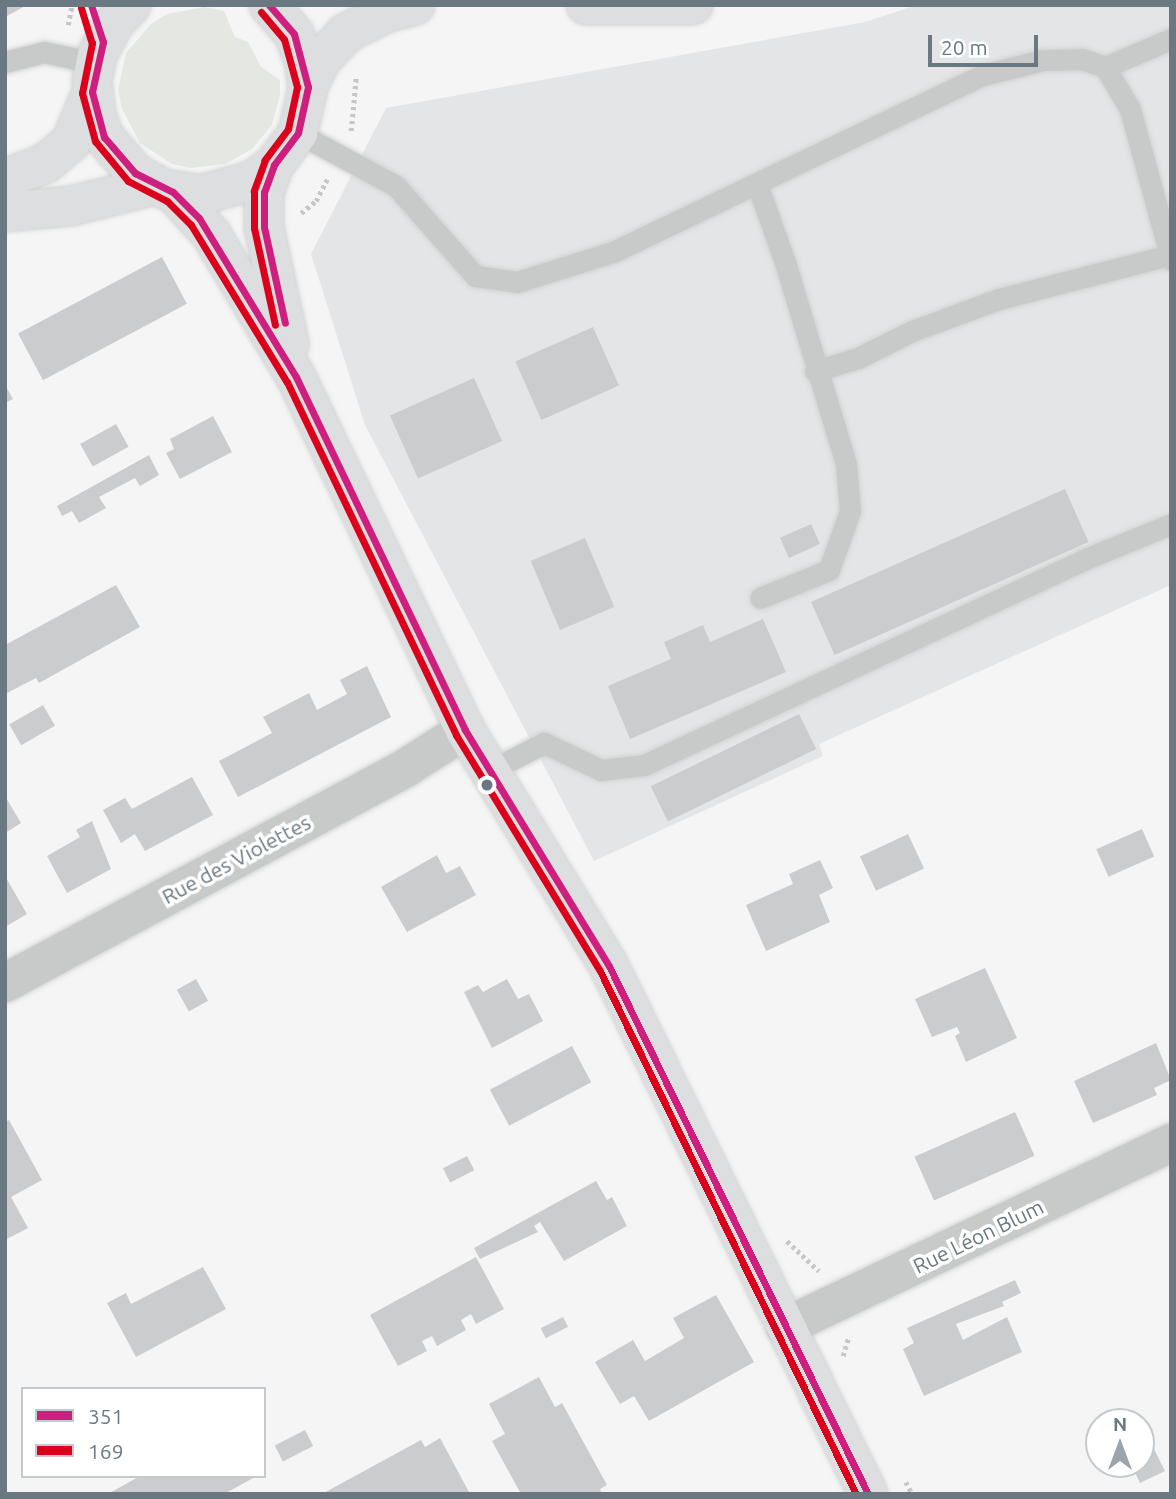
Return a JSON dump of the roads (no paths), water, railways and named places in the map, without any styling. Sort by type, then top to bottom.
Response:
[{"type":"main road","points":[[91,5],[104,137],[118,157],[164,188],[211,234],[296,377],[465,730],[609,966],[868,1494]]},
{"type":"main road","points":[[5,179],[46,163],[71,142],[96,68],[131,5]]},
{"type":"main road","points":[[269,5],[294,34],[308,88]]},
{"type":"main road","points":[[296,377],[264,227],[264,192],[274,165],[298,132],[308,88],[334,42],[357,25],[415,5]]},
{"type":"main road","points":[[586,5],[693,5]]},
{"type":"main road","points":[[5,212],[71,206],[164,188],[227,191],[252,181],[274,165]]},
{"type":"street","name":"Rue des Violettes","points":[[5,983],[407,766],[465,730]]},
{"type":"street","name":"Rue Léon Blum","points":[[785,1327],[1171,1143]]},
{"type":"lane","points":[[1105,67],[1171,39]]},
{"type":"lane","points":[[5,62],[44,52],[96,68]]},
{"type":"lane","points":[[298,132],[396,186],[475,276],[517,282],[613,253],[758,187],[983,75],[1044,60],[1082,59],[1105,67],[1130,109],[1170,257],[999,299],[912,331],[858,358],[815,371]]},
{"type":"lane","points":[[758,187],[785,262],[815,371],[846,464],[850,511],[829,570],[760,598]]},
{"type":"lane","points":[[489,771],[544,743],[601,770],[644,765],[1083,560],[1171,524]]}]
